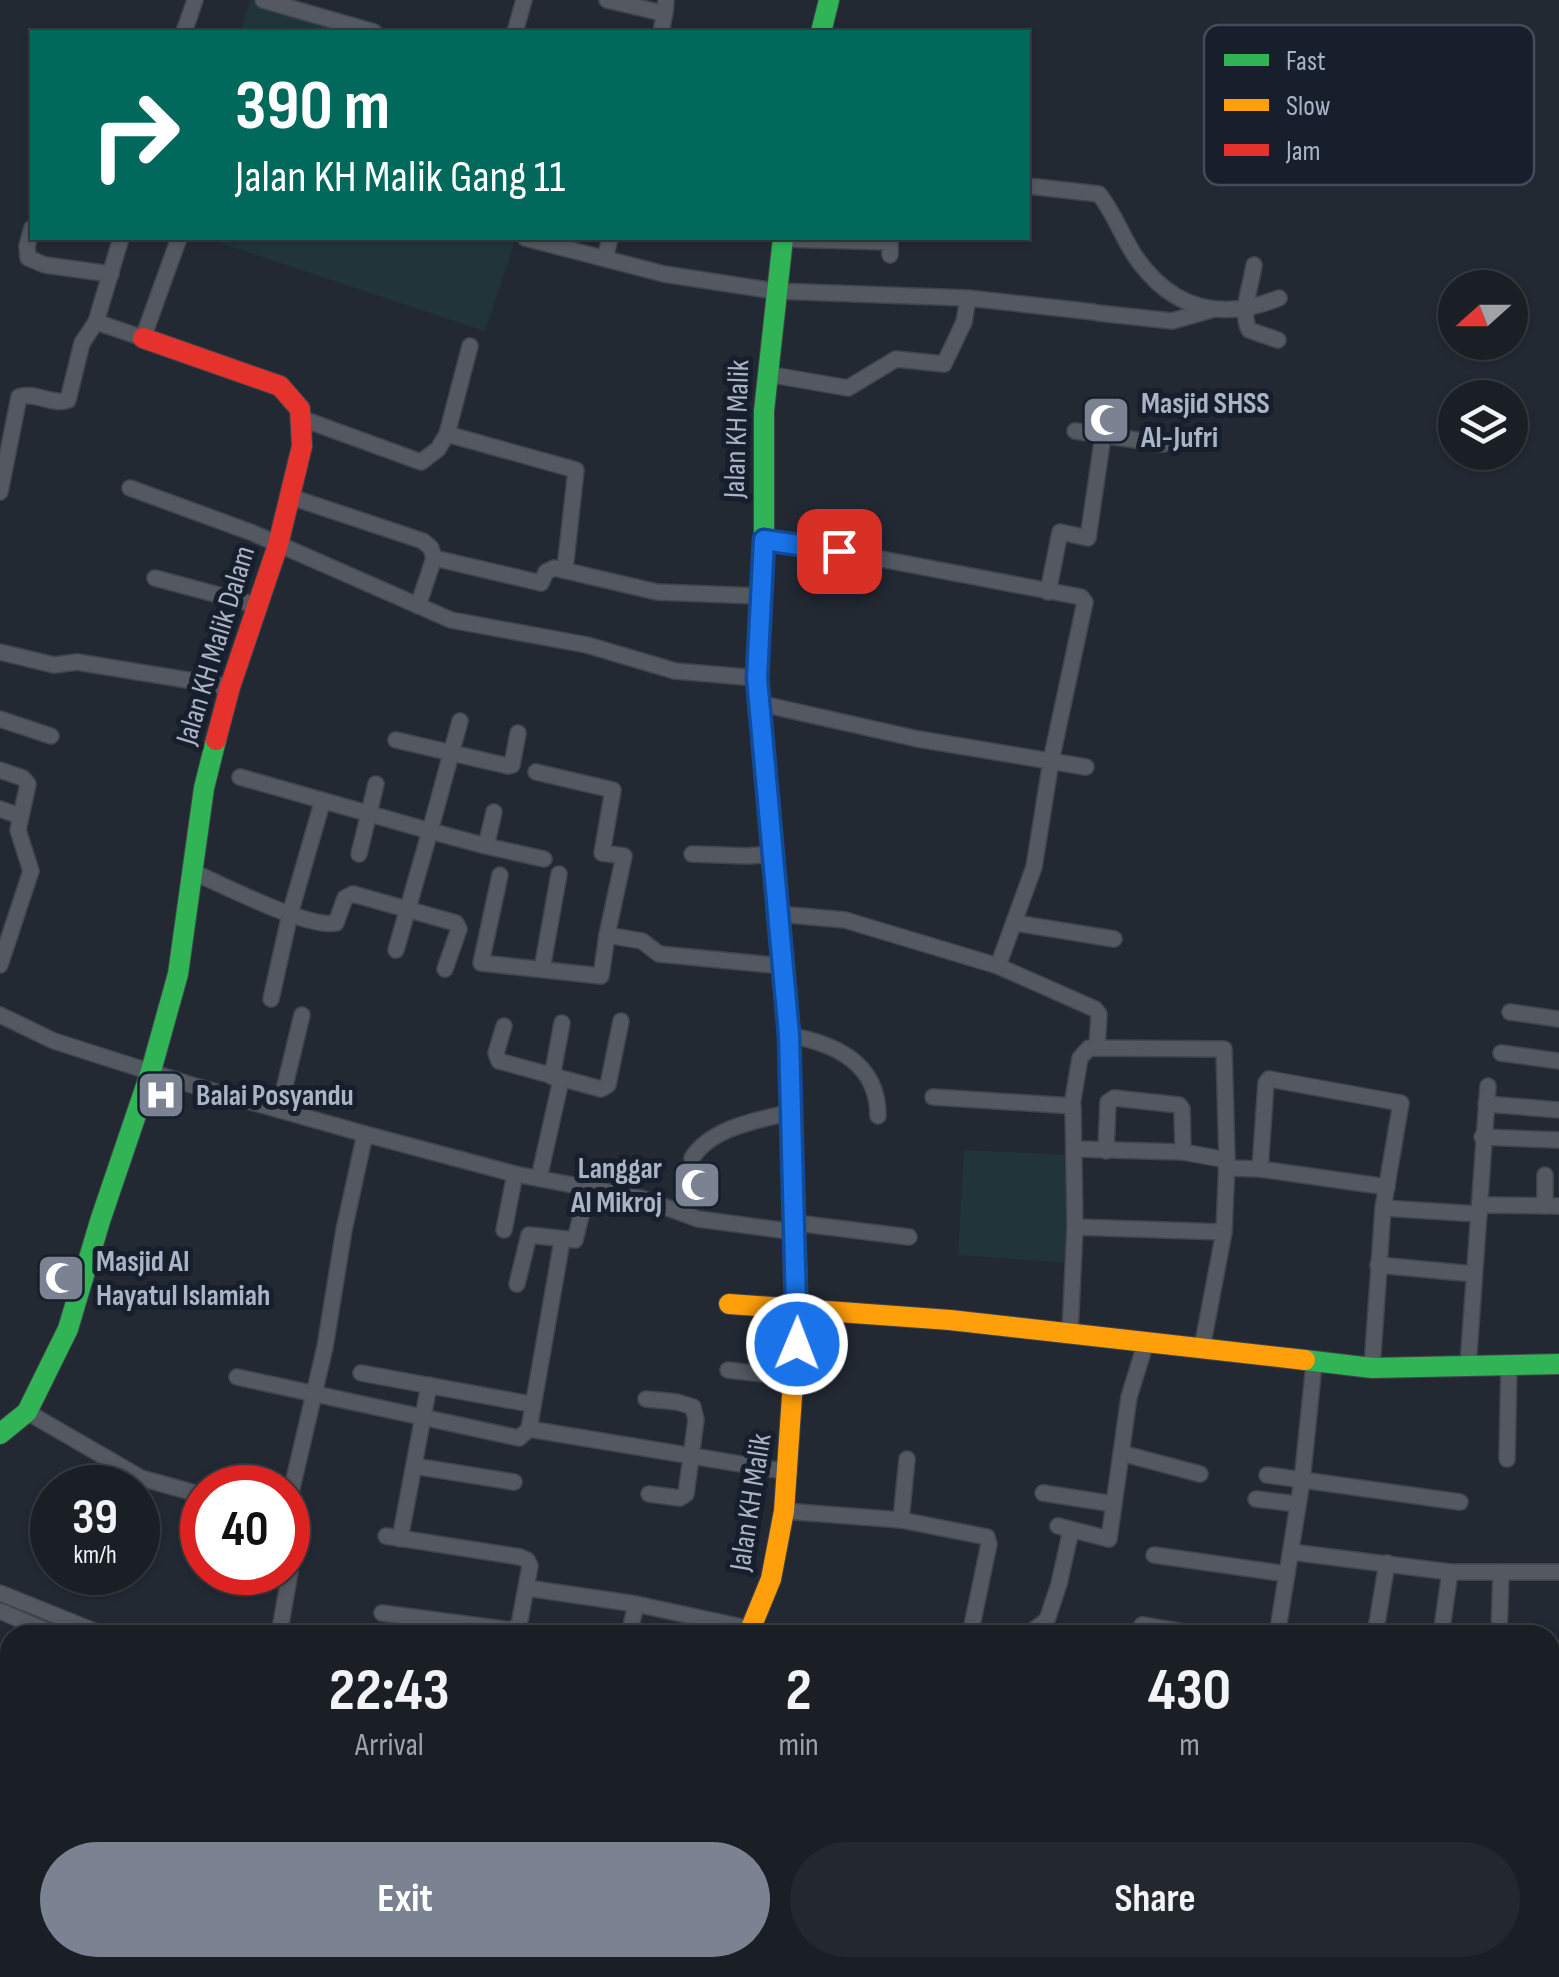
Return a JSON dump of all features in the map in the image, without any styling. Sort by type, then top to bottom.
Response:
[{"type":"street","points":[[185,30],[195,0]]},
{"type":"street","points":[[263,0],[367,30]]},
{"type":"street","points":[[516,30],[524,0]]},
{"type":"street","points":[[607,0],[666,6]]},
{"type":"street","points":[[822,30],[829,0]]},
{"type":"street","points":[[1030,186],[1099,194],[1135,256],[1166,291],[1210,310]]},
{"type":"street","points":[[30,234],[28,258],[46,266],[111,274]]},
{"type":"street","points":[[0,492],[18,399],[25,394],[61,403],[68,400],[82,342],[96,322],[120,240]]},
{"type":"street","points":[[143,338],[178,240]]},
{"type":"street","points":[[533,240],[664,274],[775,290],[968,298],[1172,320],[1210,310],[1244,310],[1279,298]]},
{"type":"street","points":[[605,258],[610,240]]},
{"type":"street","name":"Jalan KH Malik","points":[[753,1625],[772,1579],[790,1472],[798,1310],[789,1035],[757,678],[767,374],[783,240]]},
{"type":"street","points":[[836,240],[890,242],[890,255]]},
{"type":"street","points":[[1254,266],[1244,310],[1250,330],[1278,340]]},
{"type":"street","points":[[767,374],[848,388],[896,359],[946,363],[964,322],[968,298]]},
{"type":"street","points":[[96,322],[280,386],[292,396],[302,419],[421,462],[438,449],[447,434],[470,346]]},
{"type":"street","name":"Jalan KH Malik Dalam","points":[[0,1434],[27,1412],[68,1330],[150,1072],[178,974],[204,788],[230,687],[278,545],[302,446],[302,419]]},
{"type":"street","points":[[1076,432],[1163,444]]},
{"type":"street","points":[[447,434],[576,470],[565,570]]},
{"type":"street","points":[[1048,592],[1060,532],[1088,538],[1104,436]]},
{"type":"street","points":[[130,488],[278,545],[451,620],[587,645],[676,671],[757,678]]},
{"type":"street","points":[[288,496],[423,541],[434,558],[418,606]]},
{"type":"street","points":[[764,540],[1082,597],[1085,602],[1051,762],[1034,868],[998,966]]},
{"type":"street","points":[[434,558],[541,582],[548,569],[565,570],[657,592],[759,596]]},
{"type":"street","points":[[155,578],[256,605]]},
{"type":"street","points":[[0,652],[54,665],[76,662],[230,687]]},
{"type":"street","points":[[758,703],[918,739],[1086,767]]},
{"type":"street","points":[[0,719],[51,736]]},
{"type":"street","points":[[396,950],[460,721]]},
{"type":"street","points":[[396,740],[510,766],[518,733]]},
{"type":"street","points":[[0,770],[23,778],[28,784],[18,830],[31,871],[0,965]]},
{"type":"street","points":[[500,875],[482,963],[601,976],[624,856],[602,853],[613,790],[536,772]]},
{"type":"street","points":[[240,777],[368,816],[544,859]]},
{"type":"street","points":[[359,854],[376,784]]},
{"type":"street","points":[[271,999],[290,914],[322,803]]},
{"type":"street","points":[[0,809],[17,814]]},
{"type":"street","points":[[486,846],[494,812]]},
{"type":"street","points":[[692,854],[771,854]]},
{"type":"street","points":[[193,872],[290,914],[332,925],[345,898],[353,894],[458,925],[445,969]]},
{"type":"street","points":[[542,970],[559,874]]},
{"type":"street","points":[[779,914],[845,920],[998,966],[1095,1008],[1099,1014],[1097,1048]]},
{"type":"street","points":[[1015,923],[1114,939]]},
{"type":"street","points":[[607,934],[642,941],[659,954],[783,966]]},
{"type":"street","points":[[1510,1012],[1559,1019]]},
{"type":"street","points":[[0,1015],[54,1040],[279,1110],[515,1174],[641,1198],[698,1219],[909,1237]]},
{"type":"street","points":[[279,1110],[302,1015]]},
{"type":"street","points":[[504,1026],[496,1053],[499,1062],[606,1088],[621,1021]]},
{"type":"street","points":[[538,1178],[562,1023]]},
{"type":"street","points":[[789,1035],[821,1042],[858,1064],[878,1096],[878,1116]]},
{"type":"street","points":[[1070,1332],[1076,1149],[1072,1105],[1080,1058],[1085,1050],[1097,1048],[1224,1049],[1224,1232],[1202,1348]]},
{"type":"street","points":[[1502,1053],[1559,1060]]},
{"type":"street","points":[[1260,1169],[1266,1083],[1272,1079],[1401,1103],[1384,1208],[1372,1368]]},
{"type":"street","points":[[1468,1366],[1488,1086]]},
{"type":"street","points":[[933,1097],[1072,1105]]},
{"type":"street","points":[[1106,1150],[1108,1102],[1114,1098],[1179,1105],[1183,1152]]},
{"type":"street","points":[[1486,1104],[1559,1110]]},
{"type":"street","points":[[692,1158],[698,1150],[736,1127],[792,1112]]},
{"type":"street","points":[[297,1465],[325,1347],[365,1134]]},
{"type":"street","points":[[1482,1138],[1559,1140]]},
{"type":"street","points":[[1076,1149],[1183,1152],[1226,1164],[1387,1187]]},
{"type":"street","points":[[504,1230],[515,1174]]},
{"type":"street","points":[[1384,1208],[1552,1206],[1546,1175]]},
{"type":"street","points":[[517,1284],[529,1235],[575,1240],[588,1188]]},
{"type":"street","points":[[1075,1227],[1224,1232]]},
{"type":"street","points":[[236,1377],[512,1438],[524,1436],[562,1240]]},
{"type":"street","points":[[1378,1266],[1474,1274]]},
{"type":"street","points":[[729,1304],[1070,1332],[1314,1364],[1372,1368],[1559,1364]]},
{"type":"street","points":[[1040,1625],[1047,1620],[1059,1584],[1064,1528],[1108,1539],[1129,1397],[1146,1342]]},
{"type":"street","points":[[1279,1625],[1302,1482],[1314,1364]]},
{"type":"street","points":[[1507,1460],[1509,1365]]},
{"type":"street","points":[[728,1370],[795,1378]]},
{"type":"street","points":[[361,1373],[525,1403]]},
{"type":"street","points":[[429,1385],[414,1466],[393,1538],[527,1560],[530,1566],[519,1625]]},
{"type":"street","points":[[646,1400],[692,1407],[696,1420],[684,1496],[649,1494]]},
{"type":"street","points":[[27,1412],[141,1478],[180,1489]]},
{"type":"street","points":[[528,1429],[790,1472]]},
{"type":"street","points":[[1121,1453],[1200,1474]]},
{"type":"street","points":[[900,1520],[907,1459]]},
{"type":"street","points":[[414,1466],[514,1482]]},
{"type":"street","points":[[1267,1476],[1460,1502]]},
{"type":"street","points":[[1043,1493],[1114,1504]]},
{"type":"street","points":[[1256,1499],[1297,1504]]},
{"type":"street","points":[[784,1511],[900,1520],[987,1537],[989,1544],[972,1625]]},
{"type":"street","points":[[1291,1552],[1450,1572],[1559,1572]]},
{"type":"street","points":[[1154,1555],[1287,1574]]},
{"type":"street","points":[[1378,1625],[1387,1563]]},
{"type":"street","points":[[1442,1625],[1450,1572]]},
{"type":"street","points":[[1499,1625],[1501,1572]]},
{"type":"street","points":[[527,1588],[636,1604],[722,1625]]},
{"type":"street","points":[[0,1593],[79,1625]]},
{"type":"street","points":[[281,1625],[286,1595]]},
{"type":"street","points":[[631,1625],[636,1604]]},
{"type":"street","points":[[0,1611],[30,1625]]},
{"type":"street","points":[[382,1614],[471,1625]]},
{"type":"green space","points":[[250,0],[353,30],[242,30]]},
{"type":"green space","points":[[212,240],[515,241],[485,331]]},
{"type":"green space","points":[[964,1150],[1069,1155],[1067,1263],[958,1255]]},
{"type":"traffic: fast","points":[[822,30],[829,0]]},
{"type":"traffic: fast","points":[[781,940],[757,678],[764,541],[764,411],[783,240]]},
{"type":"traffic: fast","points":[[0,1434],[27,1412],[68,1329],[151,1071],[178,974],[204,788],[216,740]]},
{"type":"traffic: fast","points":[[1305,1360],[1372,1368],[1559,1364]]},
{"type":"traffic: slow","points":[[752,1625],[771,1579],[784,1511],[798,1310],[789,1035],[781,940]]},
{"type":"traffic: slow","points":[[729,1304],[950,1320],[1305,1360]]},
{"type":"traffic: jam","points":[[143,338],[280,386],[300,409],[302,446],[278,545],[216,740]]},
{"type":"place","name":"Masjid SHSS Al-Jufri","points":[[1106,420]]},
{"type":"place","name":"Balai Posyandu","points":[[161,1095]]},
{"type":"place","name":"Langgar Al Mikroj","points":[[697,1185]]},
{"type":"place","name":"Masjid Al Hayatul Islamiah","points":[[61,1278]]},
{"type":"route","points":[[797,1344],[789,1035],[758,703],[759,596],[764,540],[839,551]]}]
